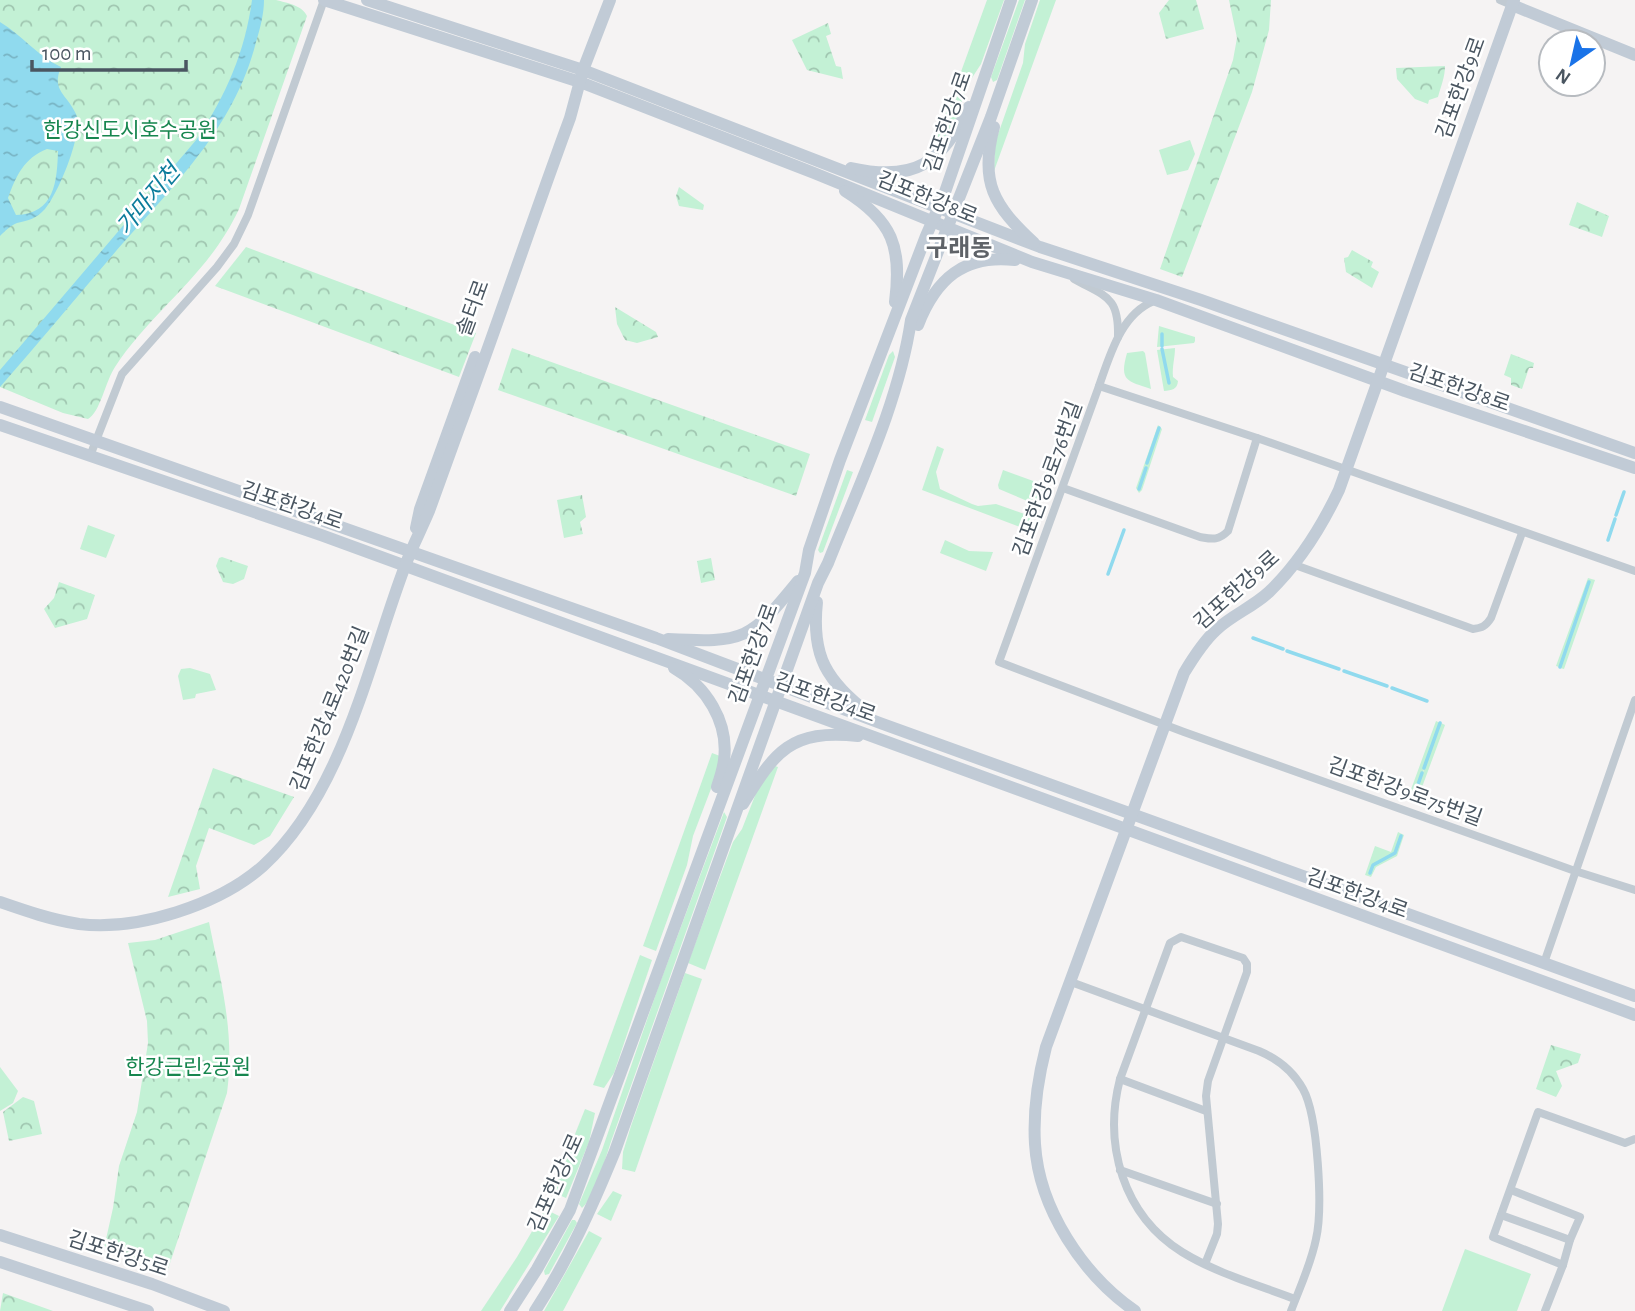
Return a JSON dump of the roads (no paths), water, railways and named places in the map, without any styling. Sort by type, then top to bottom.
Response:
[{"type":"street","name":"김포한강8로","points":[[324,0],[581,76]]},
{"type":"street","points":[[90,456],[122,374],[234,244],[248,215],[324,0]]},
{"type":"street","name":"김포한강8로","points":[[366,0],[581,76],[935,215],[953,215],[1635,453]]},
{"type":"street","name":"솔터로","points":[[404,567],[428,514],[461,425],[570,118],[581,76],[610,0]]},
{"type":"street","name":"김포한강7로","points":[[510,1311],[537,1269],[569,1210],[597,1139],[805,573],[813,538],[975,109],[984,75],[1011,0]]},
{"type":"street","name":"김포한강7로","points":[[535,1311],[555,1281],[587,1218],[615,1151],[818,583],[879,432],[906,355],[911,320],[953,215],[1032,0]]},
{"type":"street","points":[[1509,2],[1635,55]]},
{"type":"street","name":"김포한강9로","points":[[1136,1311],[1108,1290],[1077,1253],[1051,1205],[1041,1177],[1035,1147],[1035,1121],[1046,1047],[1184,673],[1217,629],[1267,593],[1295,565],[1326,517],[1346,470],[1509,2]]},
{"type":"street","points":[[1014,52],[992,131],[988,168],[991,186],[998,202],[1010,220],[1040,247]]},
{"type":"street","points":[[816,167],[895,174],[923,164],[942,150],[957,130],[984,75]]},
{"type":"street","points":[[816,167],[877,216],[893,241],[899,269],[888,334]]},
{"type":"street","name":"김포한강8로","points":[[935,215],[948,228],[1059,272],[1156,300],[1377,381],[1635,468]]},
{"type":"street","points":[[906,355],[923,312],[945,280],[961,267],[976,261],[998,258],[1032,262]]},
{"type":"street","points":[[1059,272],[1109,299],[1118,319],[1118,337]]},
{"type":"street","points":[[1099,386],[1118,337],[1140,308],[1156,300]]},
{"type":"street","name":"김포한강9로76번길","points":[[1164,724],[999,662],[1099,386],[1346,470]]},
{"type":"street","name":"김포한강4로","points":[[0,407],[656,638],[880,723],[1635,996]]},
{"type":"street","name":"김포한강4로","points":[[2,426],[321,535],[1635,1014]]},
{"type":"street","points":[[1063,488],[1200,537],[1221,538],[1228,531],[1257,439]]},
{"type":"street","points":[[1346,470],[1635,571]]},
{"type":"street","points":[[1295,565],[1473,629],[1486,625],[1491,618],[1522,533]]},
{"type":"street","name":"김포한강4로420번길","points":[[0,902],[44,916],[79,923],[129,923],[180,911],[203,902],[227,891],[262,867],[298,828],[331,771],[404,567]]},
{"type":"street","points":[[656,638],[721,641],[751,631],[769,616],[805,573]]},
{"type":"street","points":[[818,583],[814,624],[824,667],[837,687],[880,723]]},
{"type":"street","points":[[649,654],[678,670],[701,690],[715,709],[722,729],[724,759],[703,845]]},
{"type":"street","points":[[1544,963],[1635,700]]},
{"type":"street","name":"김포한강9로75번길","points":[[1164,724],[1635,890]]},
{"type":"street","points":[[730,825],[766,766],[790,744],[837,734],[880,739]]},
{"type":"street","points":[[1205,1264],[1217,1234],[1217,1204],[1206,1111],[1208,1081],[1247,972],[1247,964],[1243,958],[1181,937],[1170,943],[1120,1079],[1114,1102],[1113,1122],[1120,1170],[1128,1192],[1152,1227],[1175,1247],[1205,1264],[1295,1299]]},
{"type":"street","points":[[1071,982],[1274,1057],[1297,1079],[1308,1100],[1319,1178],[1320,1216],[1311,1259],[1291,1311]]},
{"type":"street","points":[[1120,1079],[1206,1111]]},
{"type":"street","points":[[1563,1265],[1493,1237],[1538,1112],[1625,1143],[1635,1139]]},
{"type":"street","points":[[1120,1170],[1217,1204]]},
{"type":"street","points":[[1511,1190],[1580,1217],[1545,1311]]},
{"type":"street","points":[[1501,1214],[1570,1240]]},
{"type":"street","name":"김포한강5로","points":[[0,1236],[152,1284],[224,1311]]},
{"type":"street","points":[[0,1262],[148,1311]]},
{"type":"water","name":"가마지천","points":[[252,0],[264,0],[259,32],[246,74],[216,131],[177,183],[0,387],[0,370],[197,139],[233,72],[245,37]]},
{"type":"water","points":[[0,22],[61,67],[58,75],[59,87],[76,114],[77,123],[73,148],[63,177],[45,209],[32,219],[8,228],[0,236]],"holes":[[[47,149],[58,151],[55,184],[46,202],[39,209],[16,215],[8,198],[22,169],[39,153]]]},
{"type":"waterway","points":[[1162,334],[1162,346]]},
{"type":"waterway","points":[[1162,349],[1169,383]]},
{"type":"waterway","points":[[1147,463],[1159,428]]},
{"type":"waterway","points":[[1139,489],[1146,468]]},
{"type":"waterway","points":[[1616,515],[1624,492]]},
{"type":"waterway","points":[[1608,540],[1615,519]]},
{"type":"waterway","points":[[1108,574],[1124,530]]},
{"type":"waterway","points":[[1560,667],[1589,582]]},
{"type":"waterway","points":[[1253,638],[1283,649]]},
{"type":"waterway","points":[[1287,651],[1339,669]]},
{"type":"waterway","points":[[1344,671],[1387,686]]},
{"type":"waterway","points":[[1392,688],[1427,701]]},
{"type":"waterway","points":[[1424,768],[1440,723]]},
{"type":"waterway","points":[[1415,793],[1422,773]]},
{"type":"waterway","points":[[1370,873],[1373,865],[1395,853],[1401,836]]},
{"type":"district","name":"구래동","points":[[959,249]]},
{"type":"park label","name":"한강신도시호수공원","points":[[130,130]]},
{"type":"park label","name":"한강근린2공원","points":[[188,1067]]}]
